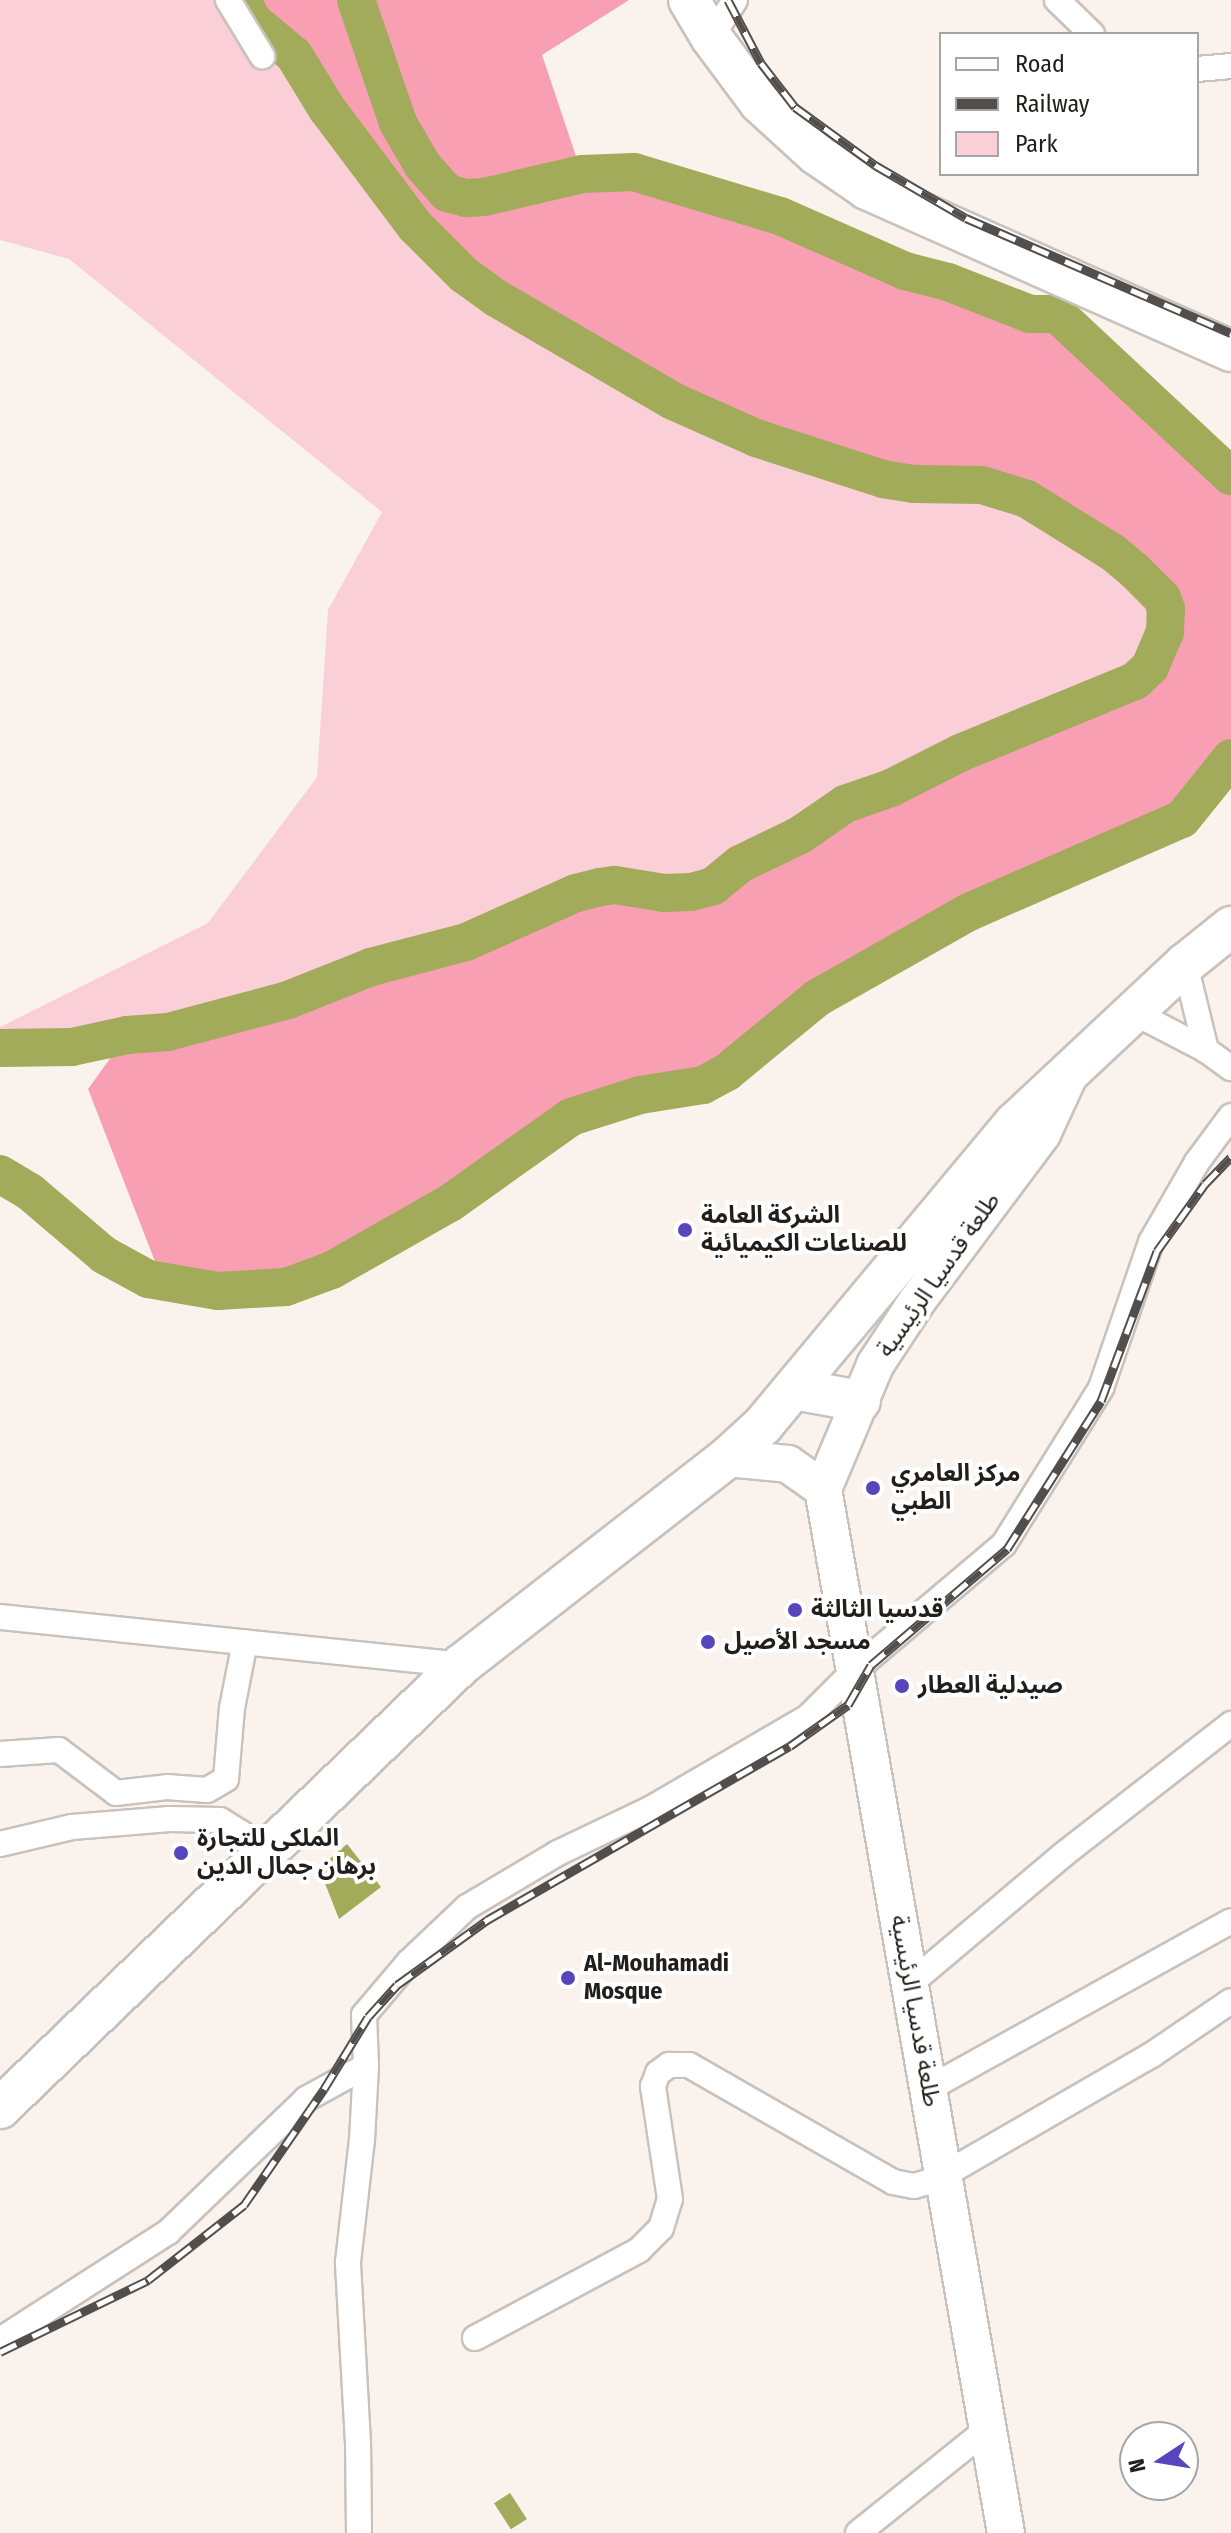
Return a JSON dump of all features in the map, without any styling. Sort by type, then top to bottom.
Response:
[{"type":"main road","points":[[689,0],[711,37],[760,103],[816,154],[867,189],[1231,351]]},
{"type":"main road","points":[[0,2108],[461,1665],[727,1458],[763,1425],[1015,1123],[1185,964],[1231,927]]},
{"type":"main road","name":"طلعة قدسيا الرئيسية","points":[[1006,2533],[912,1982],[823,1489],[875,1365],[917,1301],[1042,1134],[1072,1070]]},
{"type":"main road","points":[[794,1389],[860,1401]]},
{"type":"main road","points":[[727,1458],[788,1464],[823,1489]]},
{"type":"street","points":[[228,0],[262,56]]},
{"type":"street","points":[[711,37],[735,0]]},
{"type":"street","points":[[1057,0],[1090,32]]},
{"type":"street","points":[[1199,69],[1231,66]]},
{"type":"street","points":[[1185,964],[1206,1050]]},
{"type":"street","points":[[1133,1012],[1206,1050],[1231,1068]]},
{"type":"street","points":[[359,2533],[358,2443],[348,2262],[362,2140],[366,2066],[364,2015],[409,1962],[467,1907],[558,1853],[650,1809],[808,1717],[855,1670],[1004,1544],[1101,1388],[1151,1242],[1197,1162],[1230,1121]]},
{"type":"street","points":[[0,1617],[461,1665]]},
{"type":"street","points":[[0,1754],[59,1750],[116,1793],[167,1787],[207,1790],[226,1779],[232,1708],[245,1642]]},
{"type":"street","points":[[912,1982],[1064,1854],[1231,1724]]},
{"type":"street","points":[[0,1844],[72,1827],[170,1819],[220,1820],[241,1833],[263,1856]]},
{"type":"street","points":[[928,2089],[1231,1921]]},
{"type":"street","points":[[475,2338],[639,2250],[661,2228],[670,2199],[653,2086],[658,2073],[669,2065],[689,2065],[893,2182],[914,2186],[943,2173],[1153,2054],[1231,2001]]},
{"type":"street","points":[[0,2340],[168,2232],[306,2099],[366,2066]]},
{"type":"street","points":[[858,2533],[988,2429]]},
{"type":"green space","points":[[0,0],[242,0],[253,21],[294,55],[327,109],[437,250],[528,317],[724,425],[913,484],[982,485],[1027,499],[1135,571],[1166,609],[1160,650],[1135,681],[845,804],[800,835],[691,892],[615,885],[371,967],[110,1038],[0,1043],[0,1027],[208,923],[317,777],[328,610],[382,512],[69,259],[0,240]]},
{"type":"shaded area","points":[[228,0],[629,0],[542,55],[582,174],[634,172],[780,216],[948,282],[1057,314],[1231,472],[1231,758],[1182,819],[953,921],[817,998],[703,1085],[640,1095],[571,1117],[436,1211],[332,1270],[248,1291],[163,1282],[88,1089],[127,1035],[239,1011],[371,967],[491,932],[600,887],[691,892],[748,859],[960,753],[1135,681],[1165,632],[1153,589],[1027,499],[848,466],[637,381],[437,250],[294,55]]},
{"type":"shaded area","points":[[347,1844],[381,1887],[339,1919],[319,1868]]},
{"type":"shaded area","points":[[510,2493],[527,2519],[511,2529],[494,2503]]},
{"type":"waterway","points":[[0,1048],[72,1047],[127,1035],[168,1032],[288,1000],[371,967],[466,942],[576,893],[600,887],[615,885],[664,893],[691,892],[713,886],[740,864],[800,835],[845,804],[891,788],[960,753],[1135,681],[1150,667],[1165,632],[1166,609],[1162,598],[1135,571],[1112,552],[1027,499],[982,485],[914,484],[883,479],[756,438],[673,401],[496,298],[464,275],[415,226],[327,109],[294,55],[253,21],[242,0]]},
{"type":"waterway","points":[[356,0],[398,123],[423,166],[447,193],[466,198],[484,197],[582,174],[634,172],[780,216],[905,271],[948,282],[1030,314],[1057,314],[1231,476]]},
{"type":"waterway","points":[[0,1174],[30,1192],[104,1255],[148,1279],[218,1291],[286,1287],[332,1270],[450,1203],[571,1117],[640,1095],[703,1085],[727,1072],[817,998],[969,912],[1182,819],[1231,758]]},
{"type":"railway","points":[[728,0],[761,63],[795,107],[875,165],[966,218],[1231,333]]},
{"type":"railway","points":[[0,2352],[148,2280],[244,2205],[324,2089],[368,2017],[397,1985],[487,1920],[790,1746],[848,1705],[871,1665],[1007,1549],[1101,1401],[1157,1251],[1205,1184],[1231,1157]]},
{"type":"place","name":"الشركة العامة للصناعات الكيميائية","points":[[685,1230]]},
{"type":"place","name":"مركز العامري الطبي","points":[[873,1488]]},
{"type":"place","name":"قدسيا الثالثة","points":[[795,1610]]},
{"type":"place","name":"مسجد الأصيل","points":[[708,1642]]},
{"type":"place","name":"صيدلية العطار","points":[[902,1686]]},
{"type":"place","name":"الملكي للتجارة برهان جمال الدين","points":[[181,1853]]},
{"type":"place","name":"Al-Mouhamadi Mosque","points":[[568,1978]]}]
